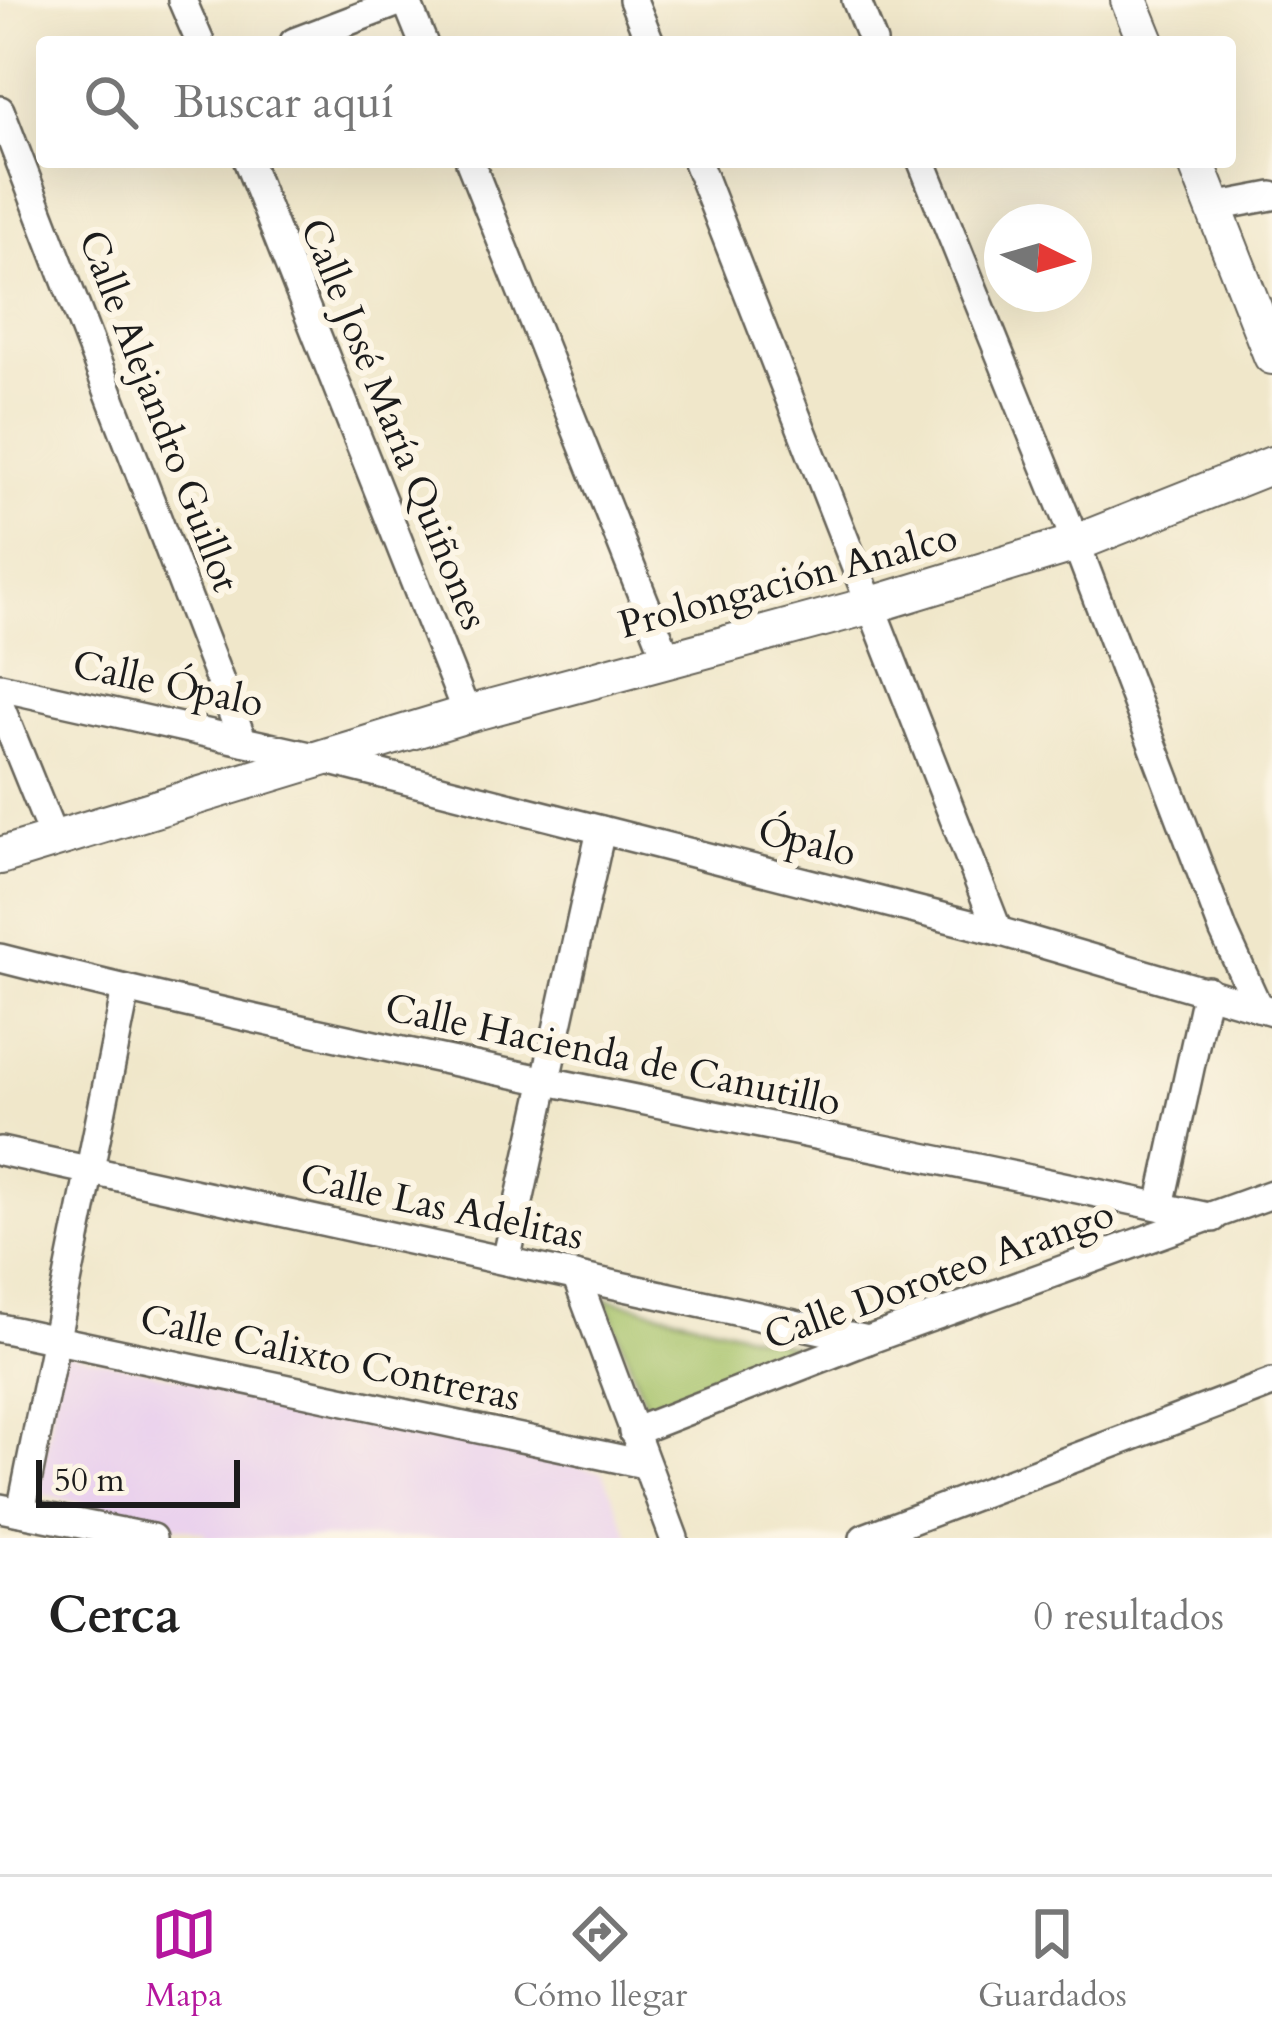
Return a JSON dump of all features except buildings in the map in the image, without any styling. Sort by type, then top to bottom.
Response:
[{"type":"street","points":[[182,0],[197,36]]},
{"type":"street","points":[[311,36],[405,0],[420,36]]},
{"type":"street","points":[[633,0],[648,36]]},
{"type":"street","points":[[856,0],[871,36]]},
{"type":"street","points":[[1129,0],[1144,36]]},
{"type":"street","name":"Calle Alejandro Guillot","points":[[0,110],[20,147],[244,741]]},
{"type":"street","name":"Calle José María Quiñones","points":[[250,168],[467,714]]},
{"type":"street","points":[[472,168],[667,658]]},
{"type":"street","points":[[699,168],[998,931]]},
{"type":"street","points":[[924,168],[1076,543],[1224,932],[1265,1009]]},
{"type":"street","points":[[1198,168],[1272,356]]},
{"type":"street","points":[[1214,207],[1272,196]]},
{"type":"street","name":"Prolongación Analco","points":[[0,856],[467,714],[872,605],[1076,543],[1272,464]]},
{"type":"street","name":"Calle Ópalo","points":[[0,687],[320,758]]},
{"type":"street","points":[[0,706],[54,839]]},
{"type":"street","name":"Ópalo","points":[[320,758],[998,931],[1265,1009]]},
{"type":"street","points":[[506,1261],[601,830]]},
{"type":"street","name":"Calle Hacienda de Canutillo","points":[[0,958],[545,1083],[1213,1218]]},
{"type":"street","points":[[126,990],[56,1341],[10,1510],[151,1538]]},
{"type":"street","points":[[1160,1206],[1208,991]]},
{"type":"street","name":"Calle Las Adelitas","points":[[0,1151],[868,1340]]},
{"type":"street","name":"Calle Doroteo Arango","points":[[633,1432],[868,1340],[1272,1194]]},
{"type":"street","points":[[576,1276],[674,1538]]},
{"type":"street","name":"Calle Calixto Contreras","points":[[0,1328],[644,1464]]},
{"type":"street","points":[[864,1538],[1272,1383]]},
{"type":"shaded area","points":[[62,1352],[603,1472],[630,1538],[205,1538],[205,1533],[38,1493]]},
{"type":"green space","points":[[605,1298],[799,1347],[647,1408]]}]
